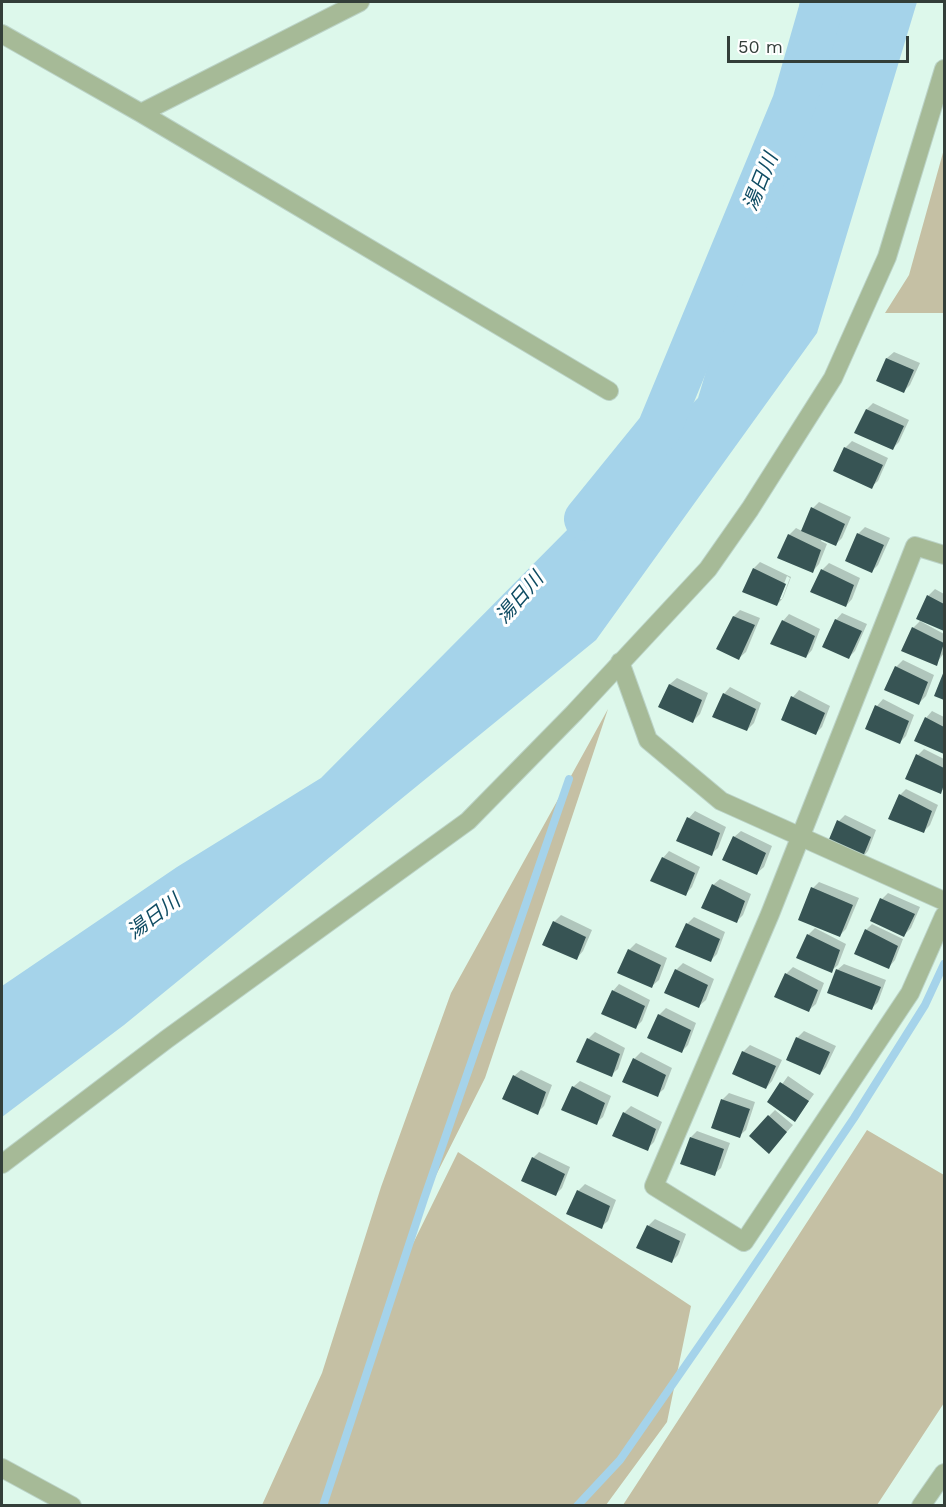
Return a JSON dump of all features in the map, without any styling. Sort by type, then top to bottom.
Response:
[{"type":"street","points":[[141,113],[360,2]]},
{"type":"street","points":[[2,34],[141,113],[609,391]]},
{"type":"street","points":[[2,1164],[167,1039],[468,821],[574,713],[708,569],[750,509],[834,378],[887,257],[945,69]]},
{"type":"street","points":[[945,555],[915,546],[770,914],[654,1186],[744,1242],[910,993],[945,916]]},
{"type":"street","points":[[620,662],[648,740],[721,801],[945,901]]},
{"type":"street","points":[[2,1468],[72,1506]]},
{"type":"street","points":[[921,1506],[945,1473]]},
{"type":"shaded area","points":[[944,149],[944,313],[885,313],[909,275]]},
{"type":"shaded area","points":[[608,709],[485,1078],[424,1199],[398,1274],[458,1152],[691,1306],[667,1422],[606,1505],[262,1505],[322,1373],[381,1187],[451,993]]},
{"type":"shaded area","points":[[867,1130],[944,1175],[944,1403],[877,1505],[623,1505]]},
{"type":"water","points":[[800,2],[917,2],[817,333],[596,640],[124,1025],[2,1117],[2,986],[177,867],[321,778],[698,398],[769,162]]},
{"type":"building","points":[[886,358],[914,370],[904,393],[876,381]]},
{"type":"building","points":[[866,409],[904,426],[893,450],[854,433]]},
{"type":"building","points":[[844,447],[883,465],[872,489],[833,471]]},
{"type":"building","points":[[811,507],[845,524],[836,546],[801,531]]},
{"type":"building","points":[[857,533],[884,545],[872,573],[845,561]]},
{"type":"building","points":[[788,534],[821,550],[813,573],[777,558]]},
{"type":"building","points":[[753,568],[786,584],[777,606],[742,592]]},
{"type":"building","points":[[821,569],[854,585],[846,607],[810,592]]},
{"type":"building","points":[[927,595],[944,604],[944,631],[916,619]]},
{"type":"building","points":[[733,616],[755,625],[739,660],[716,649]]},
{"type":"building","points":[[835,619],[862,631],[849,659],[822,647]]},
{"type":"building","points":[[782,620],[815,636],[806,658],[770,644]]},
{"type":"building","points":[[912,627],[944,643],[937,666],[901,651]]},
{"type":"building","points":[[895,666],[928,682],[919,705],[884,690]]},
{"type":"building","points":[[944,671],[944,700],[934,696]]},
{"type":"building","points":[[669,684],[702,700],[693,723],[658,707]]},
{"type":"building","points":[[723,693],[756,709],[747,731],[712,717]]},
{"type":"building","points":[[791,696],[825,713],[816,735],[781,720]]},
{"type":"building","points":[[875,705],[909,721],[900,744],[865,729]]},
{"type":"building","points":[[925,717],[944,727],[944,754],[914,741]]},
{"type":"building","points":[[916,754],[944,768],[944,784],[941,794],[905,779]]},
{"type":"building","points":[[899,794],[932,811],[924,833],[888,819]]},
{"type":"building","points":[[687,817],[720,833],[712,856],[676,841]]},
{"type":"building","points":[[837,820],[871,837],[862,859],[827,844]]},
{"type":"building","points":[[733,836],[766,853],[757,875],[722,860]]},
{"type":"building","points":[[662,857],[695,873],[686,896],[650,881]]},
{"type":"building","points":[[712,884],[745,901],[737,923],[701,908]]},
{"type":"building","points":[[811,887],[853,905],[840,937],[798,920]]},
{"type":"building","points":[[880,898],[915,914],[904,937],[870,921]]},
{"type":"building","points":[[553,921],[586,937],[577,960],[542,945]]},
{"type":"building","points":[[686,923],[720,939],[711,962],[675,947]]},
{"type":"building","points":[[865,929],[898,946],[889,969],[854,954]]},
{"type":"building","points":[[807,934],[840,950],[832,973],[796,958]]},
{"type":"building","points":[[628,949],[661,965],[652,988],[617,973]]},
{"type":"building","points":[[675,969],[708,985],[699,1008],[664,993]]},
{"type":"building","points":[[836,969],[881,987],[872,1010],[827,993]]},
{"type":"building","points":[[785,973],[818,990],[809,1012],[774,997]]},
{"type":"building","points":[[612,990],[645,1006],[636,1029],[601,1014]]},
{"type":"building","points":[[658,1014],[691,1030],[682,1053],[647,1038]]},
{"type":"building","points":[[796,1037],[830,1052],[820,1075],[786,1060]]},
{"type":"building","points":[[587,1038],[620,1054],[612,1077],[576,1062]]},
{"type":"building","points":[[742,1051],[776,1066],[766,1089],[732,1074]]},
{"type":"building","points":[[633,1058],[666,1075],[658,1097],[622,1082]]},
{"type":"building","points":[[513,1075],[546,1092],[538,1115],[502,1099]]},
{"type":"building","points":[[780,1082],[809,1101],[795,1122],[767,1102]]},
{"type":"building","points":[[572,1086],[605,1103],[597,1125],[561,1110]]},
{"type":"building","points":[[721,1099],[750,1109],[740,1138],[711,1128]]},
{"type":"building","points":[[623,1112],[656,1129],[648,1151],[612,1136]]},
{"type":"building","points":[[768,1115],[787,1132],[769,1154],[749,1136]]},
{"type":"building","points":[[690,1137],[724,1149],[715,1176],[680,1164]]},
{"type":"building","points":[[532,1157],[565,1174],[556,1196],[521,1181]]},
{"type":"building","points":[[577,1190],[610,1206],[602,1229],[566,1214]]},
{"type":"building","points":[[647,1225],[680,1241],[672,1263],[636,1248]]},
{"type":"waterway","name":"湯日川","points":[[586,519],[659,429],[794,103],[823,2]]},
{"type":"waterway","points":[[323,1506],[424,1199],[569,779]]},
{"type":"waterway","points":[[577,1506],[620,1460],[731,1300],[854,1118],[925,1005],[944,964]]}]
